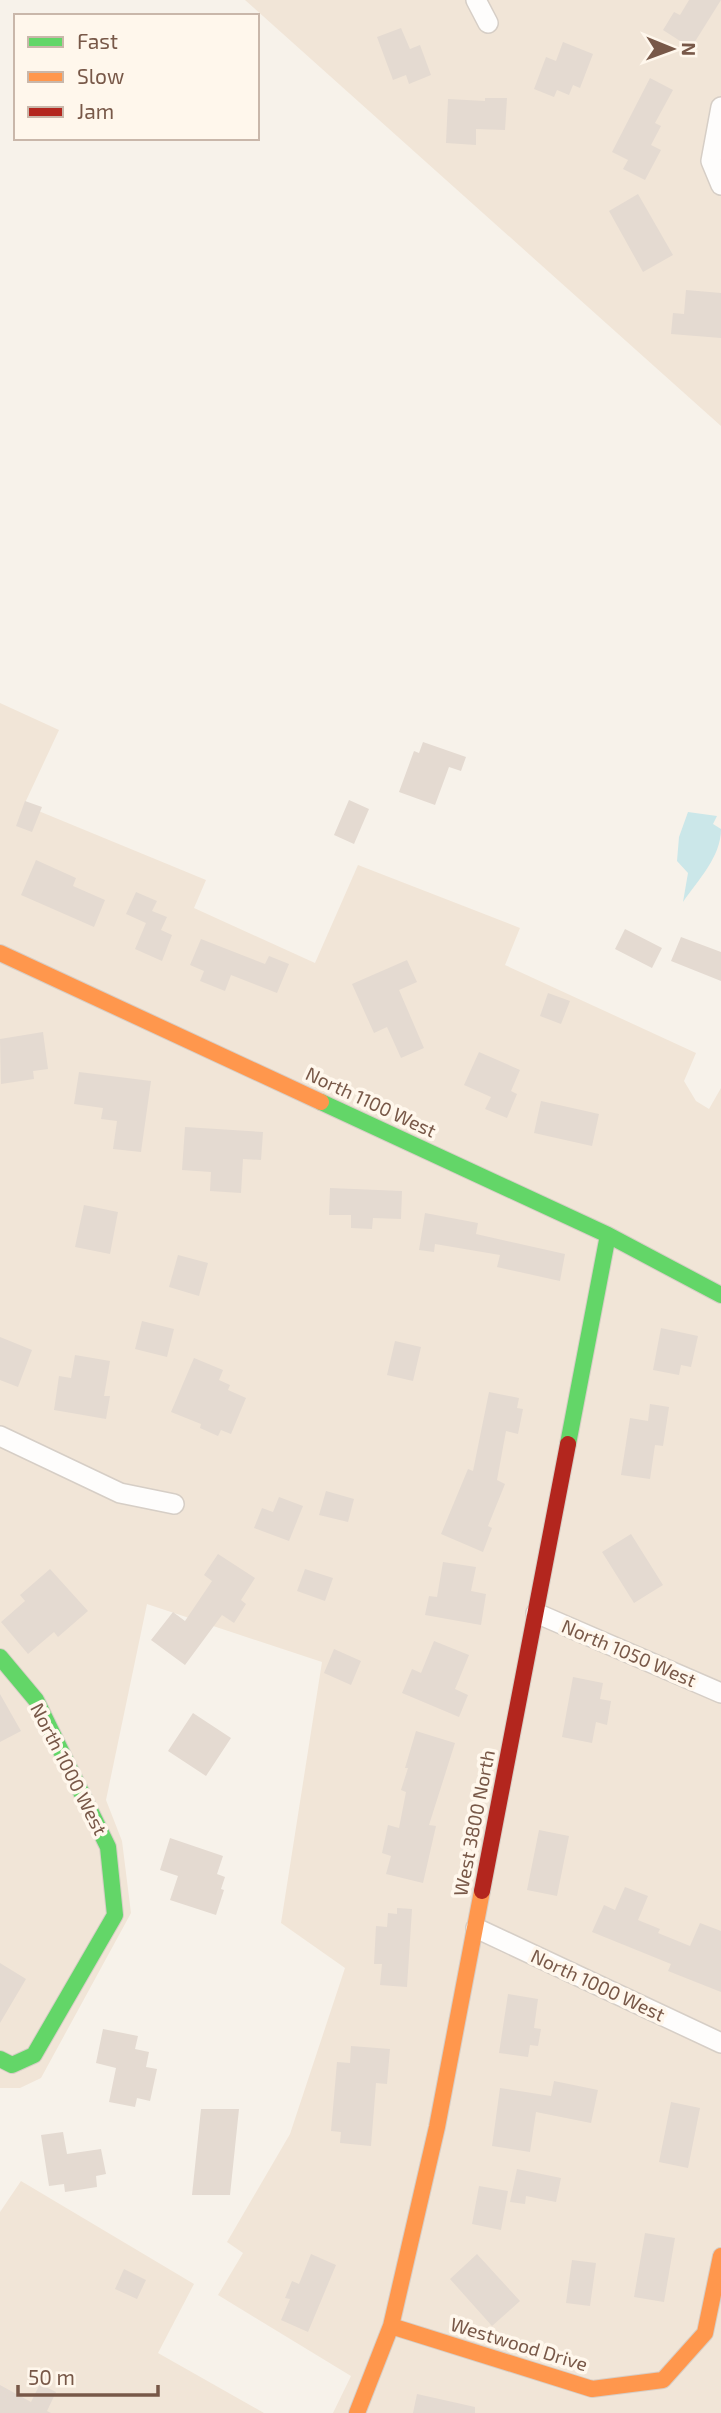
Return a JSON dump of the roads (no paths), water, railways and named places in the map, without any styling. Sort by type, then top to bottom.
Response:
[{"type":"street","points":[[476,0],[488,23]]},
{"type":"street","points":[[721,107],[711,161],[721,186]]},
{"type":"street","name":"North 1100 West","points":[[0,953],[608,1235],[721,1295]]},
{"type":"street","name":"West 3800 North","points":[[356,2413],[391,2326],[437,2127],[608,1235]]},
{"type":"street","points":[[0,1436],[120,1493],[174,1504]]},
{"type":"street","name":"North 1050 West","points":[[536,1613],[721,1693]]},
{"type":"street","name":"North 1000 West","points":[[0,1657],[36,1700],[108,1847],[115,1915],[34,2055],[6,2062]]},
{"type":"street","name":"North 1000 West","points":[[475,1928],[721,2043]]},
{"type":"street","name":"Westwood Drive","points":[[391,2326],[592,2389],[663,2380],[705,2333],[721,2256]]},
{"type":"water","points":[[688,812],[717,816],[713,824],[721,829],[713,859],[683,902],[688,873],[677,861],[679,837]]}]
